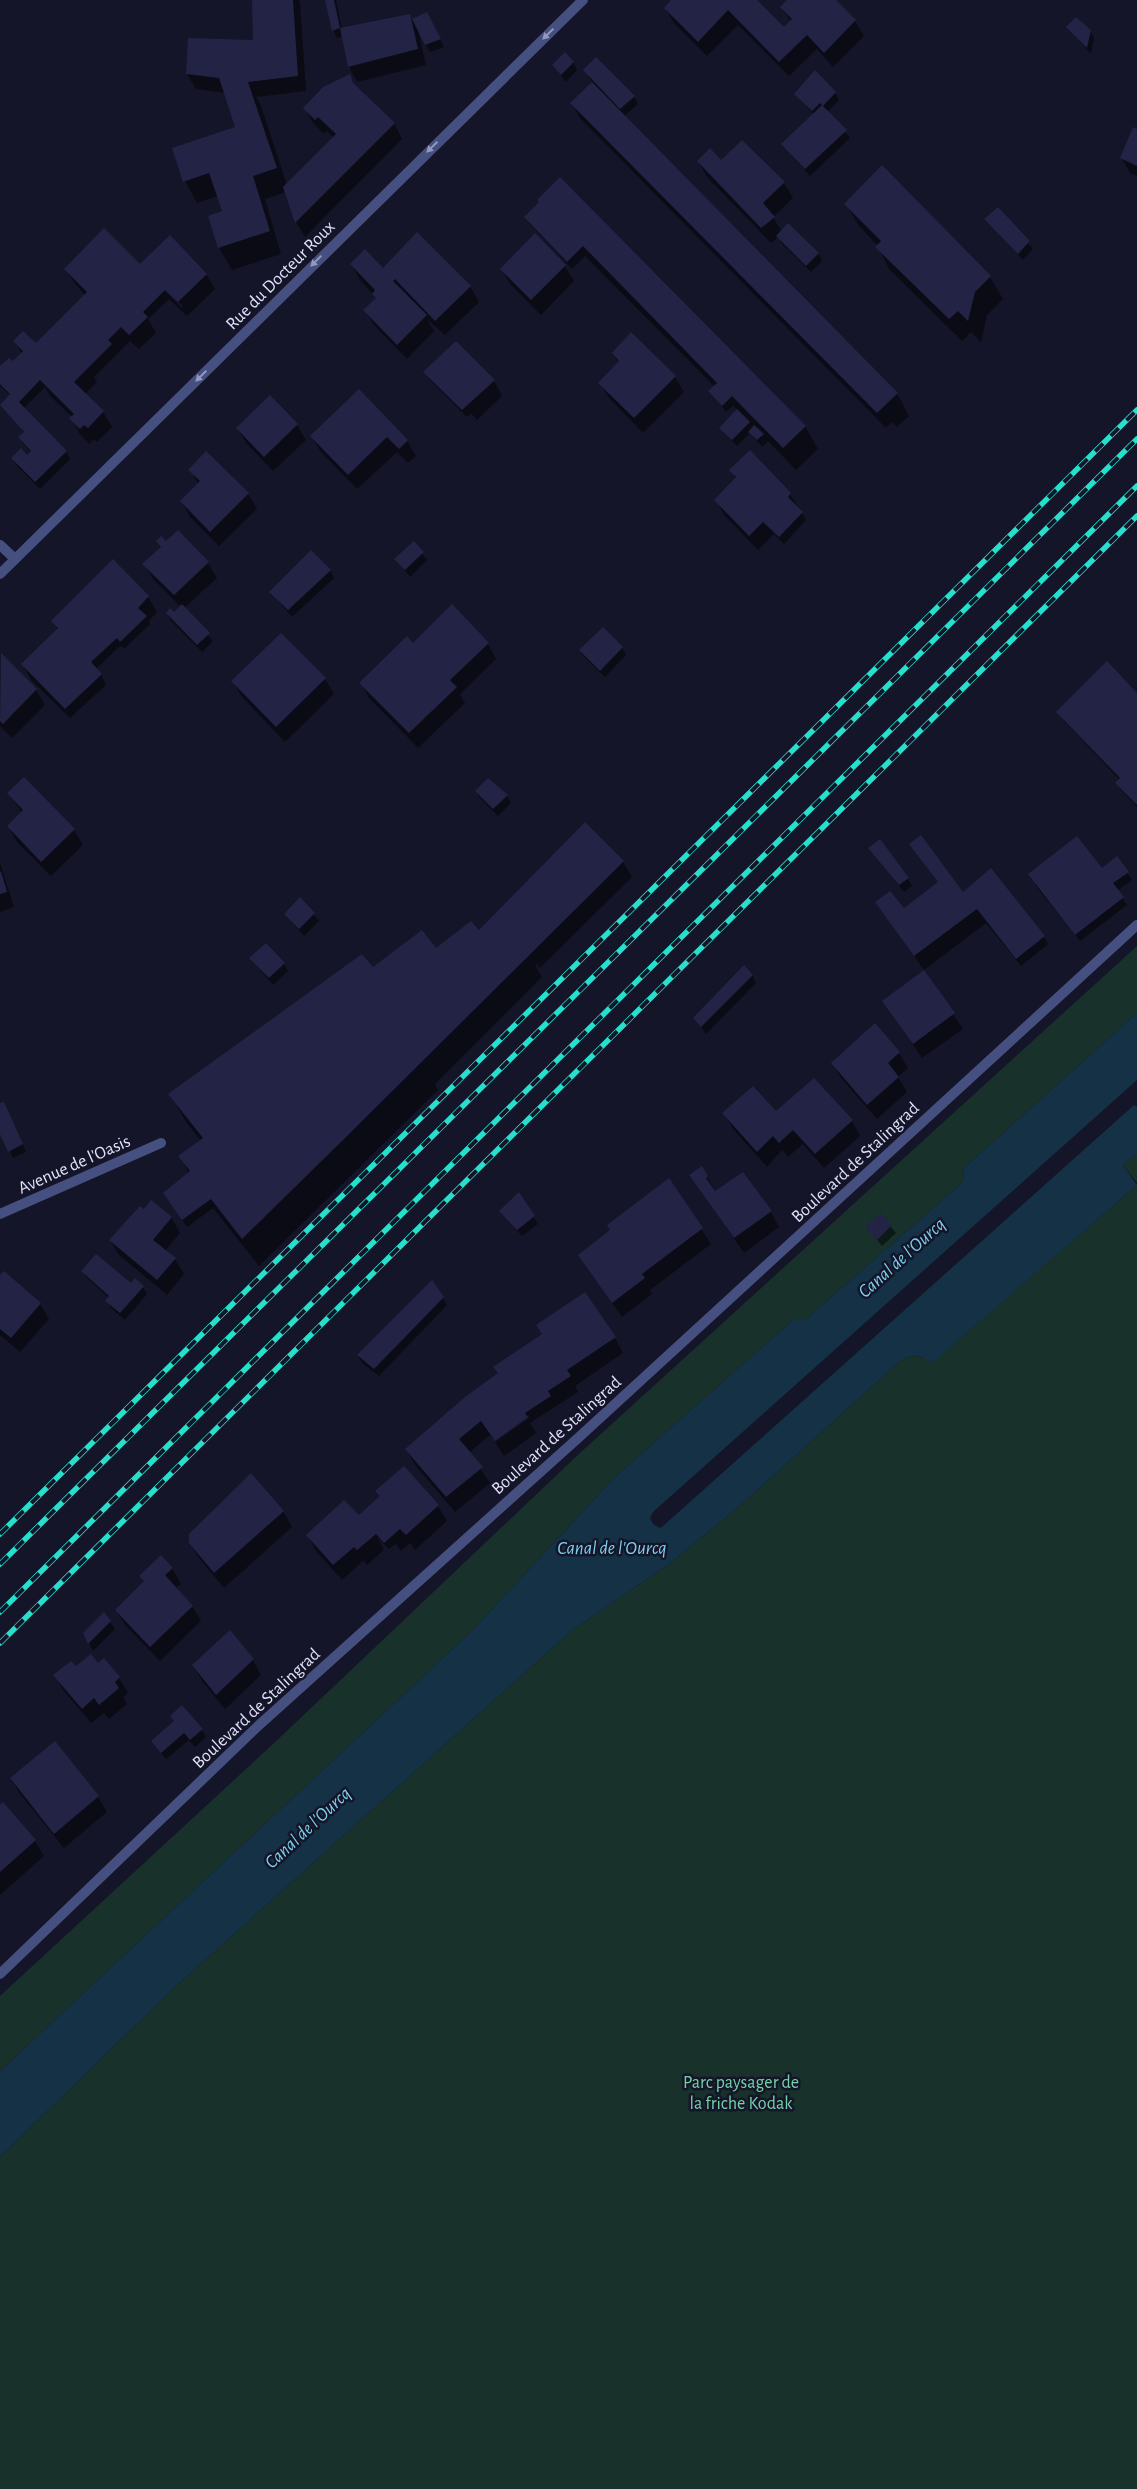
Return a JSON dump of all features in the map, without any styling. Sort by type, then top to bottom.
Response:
[{"type":"street","name":"Rue du Docteur Roux","points":[[0,574],[583,0]]},
{"type":"street","points":[[0,545],[15,559]]},
{"type":"street","name":"Boulevard de Stalingrad","points":[[0,1974],[258,1726],[576,1439],[1137,925]]},
{"type":"street","name":"Avenue de l'Oasis","points":[[0,1214],[161,1143]]},
{"type":"green space","points":[[1137,946],[1137,1013],[964,1168],[963,1182],[805,1320],[793,1320],[615,1477],[472,1631],[0,2071],[0,1996],[272,1745],[581,1452]]},
{"type":"green space","points":[[1137,1154],[1137,1183],[1123,1165]]},
{"type":"green space","name":"Parc paysager de la friche Kodak","points":[[1137,1185],[1137,2489],[0,2489],[0,2157],[175,1987],[571,1631],[669,1564],[735,1510],[899,1362],[908,1357],[916,1356],[932,1362]]},
{"type":"water","name":"Canal de l'Ourcq","points":[[1137,1013],[1137,1080],[653,1512],[650,1518],[653,1524],[660,1528],[663,1526],[1134,1105],[1137,1107],[1137,1154],[1123,1165],[1137,1185],[932,1363],[919,1356],[908,1357],[899,1362],[735,1510],[669,1564],[571,1631],[175,1987],[0,2157],[0,2071],[472,1631],[615,1477],[793,1320],[805,1320],[963,1182],[964,1168]]},
{"type":"building","points":[[252,0],[293,0],[298,76],[248,82],[277,168],[253,176],[270,231],[218,248],[208,216],[222,211],[209,173],[183,182],[172,148],[235,127],[219,78],[186,74],[188,38],[253,40]]},
{"type":"building","points":[[325,0],[334,0],[340,28],[332,31]]},
{"type":"building","points":[[671,0],[757,0],[784,27],[792,19],[780,7],[787,0],[836,0],[856,20],[824,53],[807,35],[779,62],[728,10],[698,42],[664,8]]},
{"type":"building","points":[[427,12],[441,39],[425,45],[412,19]]},
{"type":"building","points":[[410,14],[418,49],[348,67],[340,28]]},
{"type":"building","points":[[1076,17],[1091,30],[1087,48],[1066,27]]},
{"type":"building","points":[[565,52],[574,62],[561,75],[552,65]]},
{"type":"building","points":[[596,57],[635,96],[620,109],[583,70]]},
{"type":"building","points":[[815,70],[836,92],[823,106],[847,130],[805,169],[781,144],[822,105],[820,103],[812,111],[794,94]]},
{"type":"building","points":[[350,74],[353,83],[395,123],[295,223],[283,187],[336,134],[318,117],[315,120],[303,108],[323,87]]},
{"type":"building","points":[[592,82],[898,393],[877,413],[570,103]]},
{"type":"building","points":[[1133,127],[1137,129],[1137,166],[1120,158]]},
{"type":"building","points":[[742,140],[785,182],[763,203],[775,217],[761,228],[697,161],[710,148],[721,160]]},
{"type":"building","points":[[882,165],[991,276],[975,292],[968,321],[958,311],[949,319],[875,247],[881,241],[844,204]]},
{"type":"building","points":[[560,177],[806,426],[783,448],[732,396],[722,406],[708,391],[717,383],[583,246],[567,262],[524,217],[539,202],[537,200]]},
{"type":"building","points":[[998,207],[1030,241],[1018,254],[984,219]]},
{"type":"building","points":[[788,223],[819,253],[806,266],[776,236]]},
{"type":"building","points":[[104,228],[140,264],[170,235],[207,274],[178,302],[165,290],[143,312],[148,317],[129,335],[121,327],[108,340],[112,344],[74,382],[104,411],[88,428],[84,425],[80,429],[69,418],[74,414],[40,380],[19,402],[67,451],[35,482],[11,458],[21,448],[27,455],[31,451],[18,437],[24,432],[0,405],[10,394],[0,384],[0,366],[9,358],[13,361],[23,351],[13,341],[23,331],[36,343],[87,292],[64,269]]},
{"type":"building","points":[[417,232],[471,286],[435,321],[395,279],[393,281],[427,315],[397,345],[363,310],[376,298],[372,294],[375,290],[350,264],[365,249],[383,268]]},
{"type":"building","points":[[535,233],[566,265],[531,300],[500,269]]},
{"type":"building","points":[[631,332],[676,376],[634,418],[598,383],[619,361],[612,353]]},
{"type":"building","points":[[456,341],[495,380],[462,410],[423,372]]},
{"type":"building","points":[[359,389],[408,440],[399,449],[387,437],[348,475],[310,436]]},
{"type":"building","points":[[270,395],[298,424],[264,457],[236,428]]},
{"type":"building","points":[[737,409],[750,422],[732,440],[719,428]]},
{"type":"building","points":[[754,425],[764,434],[757,440],[748,432]]},
{"type":"building","points":[[750,450],[791,493],[788,497],[803,512],[779,537],[763,522],[749,536],[714,500],[736,477],[729,470]]},
{"type":"building","points":[[206,451],[249,493],[210,532],[180,501],[200,481],[188,470]]},
{"type":"building","points":[[178,530],[209,562],[174,595],[142,564],[161,547],[156,541],[161,536],[166,541]]},
{"type":"building","points":[[414,541],[424,552],[405,570],[394,559]]},
{"type":"building","points":[[311,550],[331,570],[288,610],[269,592]]},
{"type":"building","points":[[113,559],[149,596],[138,608],[147,616],[120,642],[117,638],[91,662],[102,674],[65,709],[21,664],[58,628],[51,621]]},
{"type":"building","points":[[182,604],[210,633],[197,645],[166,613],[170,608],[174,612]]},
{"type":"building","points":[[452,604],[489,643],[450,680],[457,687],[409,733],[359,683],[407,636],[413,643]]},
{"type":"building","points":[[603,627],[623,647],[600,671],[579,650]]},
{"type":"building","points":[[281,633],[326,678],[276,727],[231,681]]},
{"type":"building","points":[[1,653],[37,689],[3,724],[0,721]]},
{"type":"building","points":[[1107,661],[1137,693],[1137,805],[1115,783],[1120,778],[1056,712]]},
{"type":"building","points":[[24,777],[75,829],[41,862],[7,826],[23,810],[7,793]]},
{"type":"building","points":[[488,778],[508,795],[493,809],[475,791]]},
{"type":"building","points":[[585,822],[624,861],[342,1141],[242,1239],[211,1199],[182,1220],[163,1193],[190,1171],[178,1156],[203,1138],[168,1094],[362,954],[373,967],[422,930],[436,948],[471,921],[479,930]]},
{"type":"building","points":[[921,835],[963,892],[991,868],[1045,936],[1016,959],[977,909],[914,956],[875,902],[890,891],[904,908],[938,882],[909,844]]},
{"type":"building","points":[[1077,836],[1102,868],[1117,856],[1129,872],[1113,883],[1124,897],[1075,935],[1028,874]]},
{"type":"building","points":[[880,839],[909,878],[899,885],[868,848]]},
{"type":"building","points":[[0,872],[7,892],[0,894]]},
{"type":"building","points":[[300,897],[315,913],[299,929],[284,914]]},
{"type":"building","points":[[266,943],[285,963],[269,978],[249,958]]},
{"type":"building","points":[[744,965],[753,975],[701,1027],[693,1018]]},
{"type":"building","points":[[924,970],[955,1013],[913,1044],[882,1001]]},
{"type":"building","points":[[875,1023],[900,1052],[888,1063],[899,1077],[867,1105],[831,1063]]},
{"type":"building","points":[[814,1078],[853,1120],[815,1154],[793,1130],[779,1143],[773,1136],[757,1152],[722,1113],[753,1086],[776,1111]]},
{"type":"building","points":[[4,1102],[23,1144],[8,1152],[0,1134],[0,1103]]},
{"type":"building","points":[[702,1166],[708,1176],[706,1178],[715,1191],[743,1172],[772,1211],[734,1238],[689,1175]]},
{"type":"building","points":[[669,1178],[703,1228],[642,1274],[645,1278],[612,1303],[578,1255],[610,1230],[607,1225]]},
{"type":"building","points":[[519,1192],[535,1216],[517,1230],[499,1211]]},
{"type":"building","points":[[151,1200],[172,1217],[153,1240],[176,1258],[157,1280],[109,1240],[140,1206],[144,1209]]},
{"type":"building","points":[[881,1213],[892,1225],[877,1240],[865,1227]]},
{"type":"building","points":[[96,1254],[131,1283],[135,1278],[144,1286],[120,1313],[105,1301],[109,1296],[81,1271]]},
{"type":"building","points":[[4,1271],[41,1303],[11,1338],[0,1329],[0,1275]]},
{"type":"building","points":[[432,1280],[444,1297],[374,1369],[357,1355]]},
{"type":"building","points":[[585,1292],[616,1337],[567,1370],[571,1376],[548,1391],[551,1396],[525,1413],[528,1417],[495,1441],[481,1421],[459,1439],[483,1467],[446,1497],[405,1449],[465,1397],[498,1373],[493,1367],[542,1334],[536,1325]]},
{"type":"building","points":[[404,1466],[439,1505],[406,1535],[400,1529],[384,1543],[376,1534],[357,1550],[354,1547],[333,1565],[306,1535],[344,1500],[359,1515],[380,1496],[375,1491]]},
{"type":"building","points":[[251,1473],[284,1511],[214,1573],[189,1543],[189,1534]]},
{"type":"building","points":[[161,1555],[173,1568],[165,1575],[193,1606],[150,1647],[115,1610],[144,1581],[139,1576]]},
{"type":"building","points":[[104,1612],[111,1621],[88,1644],[83,1633]]},
{"type":"building","points":[[230,1630],[254,1659],[216,1695],[192,1665]]},
{"type":"building","points":[[91,1654],[98,1663],[104,1658],[120,1677],[115,1682],[119,1688],[99,1705],[94,1698],[82,1709],[53,1675],[71,1661],[76,1666]]},
{"type":"building","points":[[182,1705],[203,1729],[190,1740],[184,1733],[161,1753],[151,1741],[174,1721],[170,1716]]},
{"type":"building","points":[[55,1741],[99,1796],[54,1834],[10,1778]]},
{"type":"building","points":[[3,1802],[36,1840],[0,1872],[0,1805]]},
{"type":"railway","points":[[0,1534],[1137,410]]},
{"type":"railway","points":[[0,1564],[1137,439]]},
{"type":"railway","points":[[0,1612],[1137,486]]},
{"type":"railway","points":[[0,1643],[1137,516]]}]
